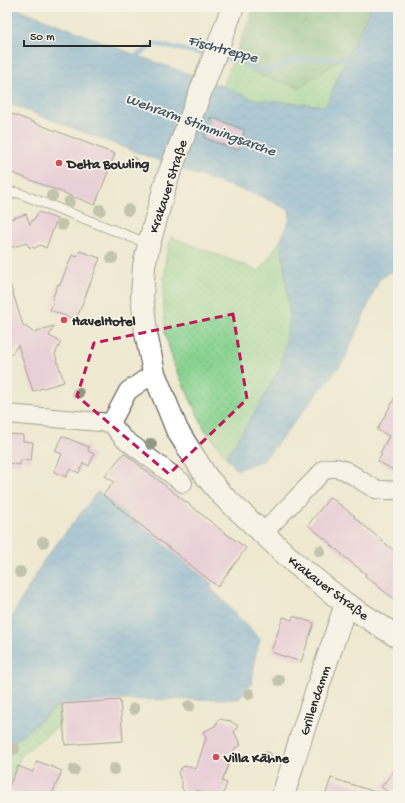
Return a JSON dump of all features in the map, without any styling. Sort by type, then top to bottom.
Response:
[{"type":"main road","name":"Krakauer Straße","points":[[233,7],[166,182],[144,266],[142,296],[146,333],[154,372],[177,430],[206,476],[222,495],[262,534],[296,564],[346,604],[398,637]]},
{"type":"main road","name":"Grillendamm","points":[[283,796],[302,734],[346,604]]},
{"type":"street","points":[[111,423],[128,391],[154,372]]},
{"type":"street","points":[[7,414],[111,423],[123,438],[183,483]]},
{"type":"street","points":[[262,534],[325,469],[333,466],[345,470],[377,489],[398,490]]},
{"type":"lane","points":[[7,196],[16,192],[149,244]]},
{"type":"highlighted area","points":[[233,314],[247,399],[169,474],[77,396],[94,343]]},
{"type":"green space","points":[[254,7],[371,7],[349,54],[299,87],[255,74],[237,49]]},
{"type":"green space","points":[[237,49],[256,74],[299,87],[349,54],[327,106],[252,99],[223,86]]},
{"type":"green space","points":[[171,237],[260,271],[281,239],[290,317],[281,366],[260,404],[226,457],[204,428],[174,365],[165,332],[163,292],[166,255]]},
{"type":"green space","points":[[59,705],[60,725],[22,754],[7,789],[7,747]]},
{"type":"green space","points":[[93,788],[112,796],[90,796]]},
{"type":"water","name":"Wehrarm Stimmingsarche","points":[[7,7],[14,7],[136,55],[223,86],[252,99],[326,106],[341,70],[371,7],[398,7],[398,267],[379,280],[344,361],[264,460],[237,470],[226,457],[260,404],[281,366],[290,317],[281,239],[290,219],[289,210],[260,196],[191,173],[7,103]]},
{"type":"water","points":[[98,491],[212,584],[211,588],[260,639],[255,658],[252,683],[239,699],[121,700],[59,704],[32,728],[7,747],[7,625],[44,560]]},
{"type":"building","name":"Delta Bowling","points":[[7,112],[115,154],[95,205],[7,171]]},
{"type":"building","points":[[211,117],[245,130],[238,150],[204,138]]},
{"type":"building","points":[[39,212],[57,219],[46,248],[40,245],[35,248],[29,247],[26,243],[7,249],[7,220],[26,214],[30,224]]},
{"type":"building","points":[[80,251],[100,258],[76,320],[50,310],[54,300],[52,299],[58,284],[60,285],[72,255],[77,257]]},
{"type":"building","points":[[10,284],[23,325],[33,332],[54,326],[49,336],[61,342],[55,354],[64,382],[33,391],[18,345],[7,360],[7,285]]},
{"type":"building","points":[[398,392],[398,473],[378,461],[382,454],[380,453],[389,436],[377,430]]},
{"type":"building","points":[[7,434],[23,435],[23,441],[33,442],[31,461],[21,460],[20,465],[7,463]]},
{"type":"building","points":[[62,436],[89,447],[88,451],[94,454],[89,466],[83,463],[79,473],[70,469],[66,477],[54,472],[62,454],[55,451]]},
{"type":"building","points":[[124,453],[246,548],[218,587],[103,495],[114,482],[105,476]]},
{"type":"building","points":[[330,497],[355,516],[354,517],[398,554],[398,602],[365,576],[366,574],[308,525]]},
{"type":"building","points":[[293,616],[314,623],[301,662],[271,652],[283,617],[292,620]]},
{"type":"building","points":[[120,700],[123,741],[65,745],[62,704]]},
{"type":"building","name":"Villa Kähne","points":[[219,719],[230,721],[238,726],[234,732],[241,745],[235,748],[222,781],[227,783],[222,796],[214,796],[197,790],[193,793],[187,794],[182,789],[182,782],[178,773],[182,767],[189,766],[196,769],[206,738],[203,732],[215,726]]},
{"type":"building","points":[[37,761],[62,771],[51,796],[18,796],[7,791],[18,766],[33,772]]},
{"type":"building","points":[[398,766],[398,796],[393,796],[381,787]]},
{"type":"building","points":[[331,778],[379,793],[379,796],[325,796]]},
{"type":"waterway","name":"Fischtreppe","points":[[134,61],[136,56],[155,44],[210,55]]},
{"type":"waterway","name":"Fischtreppe","points":[[220,57],[244,63],[259,71],[273,69],[295,60],[353,57]]},
{"type":"place","name":"Delta Bowling","points":[[59,163]]},
{"type":"place","name":"HavelHotel","points":[[64,320]]},
{"type":"place","name":"Villa Kähne","points":[[216,757]]}]
